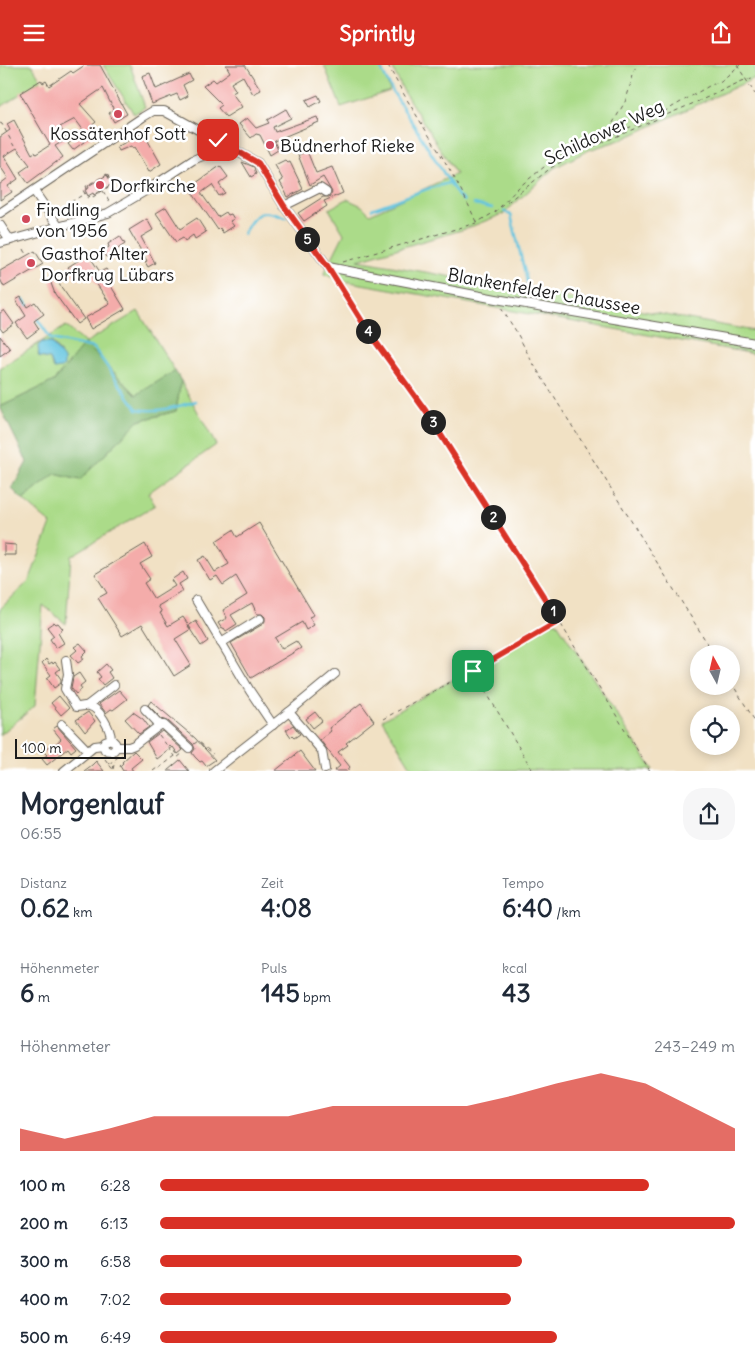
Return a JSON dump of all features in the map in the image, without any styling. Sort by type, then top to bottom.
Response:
[{"type":"street","points":[[0,213],[152,111],[164,111],[258,163],[284,206],[328,267]]},
{"type":"street","points":[[0,243],[108,213],[193,161],[228,145]]},
{"type":"street","points":[[284,206],[320,188],[326,192]]},
{"type":"street","points":[[34,191],[59,227]]},
{"type":"street","points":[[0,225],[10,240]]},
{"type":"street","name":"Blankenfelder Chaussee","points":[[328,267],[496,299],[755,343]]},
{"type":"street","points":[[196,600],[273,725]]},
{"type":"street","points":[[221,643],[260,619]]},
{"type":"street","points":[[66,660],[68,674],[65,686],[76,707],[88,705],[114,685]]},
{"type":"street","points":[[214,771],[335,674]]},
{"type":"street","points":[[88,705],[94,708],[107,724],[111,739],[116,747]]},
{"type":"street","points":[[145,709],[160,725],[164,725],[189,749]]},
{"type":"street","points":[[289,712],[322,751],[325,769]]},
{"type":"street","points":[[62,724],[88,751]]},
{"type":"street","points":[[116,747],[134,745],[160,725]]},
{"type":"street","points":[[64,771],[88,751],[103,745],[105,741],[111,739]]},
{"type":"street","points":[[103,745],[105,751],[110,752],[114,751],[116,747]]},
{"type":"path","points":[[388,65],[402,93],[455,176],[476,223]]},
{"type":"path","points":[[600,144],[626,100],[636,65]]},
{"type":"path","points":[[495,213],[519,187],[554,159],[653,118],[721,81],[738,66],[755,94]]},
{"type":"path","name":"Schildower Weg","points":[[328,267],[476,223],[495,213],[552,167],[746,79],[755,77]]},
{"type":"path","points":[[0,123],[14,145]]},
{"type":"path","points":[[107,174],[113,184],[93,197],[92,195],[87,198],[86,193],[83,190],[88,187],[86,185],[107,174]]},
{"type":"path","points":[[102,190],[111,202]]},
{"type":"path","points":[[50,214],[86,193]]},
{"type":"path","points":[[24,249],[27,255]]},
{"type":"path","points":[[58,257],[70,250],[78,261]]},
{"type":"path","points":[[328,267],[370,334],[425,410],[559,621],[650,771]]},
{"type":"path","points":[[496,299],[531,360],[708,645]]},
{"type":"path","points":[[383,719],[473,671],[559,621]]},
{"type":"path","points":[[473,671],[534,771]]},
{"type":"path","points":[[739,695],[755,721]]},
{"type":"path","points":[[168,747],[170,746],[179,756]]},
{"type":"path","points":[[153,771],[175,756],[170,750]]},
{"type":"path","points":[[113,770],[116,759]]},
{"type":"green space","points":[[0,65],[32,65],[41,80],[1,107]]},
{"type":"green space","points":[[103,65],[130,65],[145,107],[134,114]]},
{"type":"green space","points":[[324,65],[381,65],[390,91],[341,107]]},
{"type":"green space","points":[[391,65],[755,65],[755,78],[623,139],[589,150],[554,168],[503,214],[465,229],[358,260],[755,331],[755,354],[339,280],[324,274],[344,234],[329,209],[347,199],[362,206],[370,214],[456,174],[404,92]]},
{"type":"green space","points":[[138,311],[175,371],[137,395],[85,344],[54,381],[0,407],[0,368],[66,326],[85,343]],"holes":[[[42,342],[52,342],[61,354],[52,366],[50,359],[39,357],[38,354]]]},
{"type":"green space","points":[[85,343],[136,395],[175,371],[181,381],[176,411],[138,421],[80,480],[55,474],[23,500],[12,489],[27,462],[0,407],[54,381]]},
{"type":"green space","points":[[181,381],[216,445],[148,493],[155,505],[71,556],[66,624],[43,605],[35,706],[0,735],[0,609],[29,581],[51,524],[23,500],[55,474],[80,480],[138,421],[176,411]]},
{"type":"green space","points":[[556,621],[653,770],[413,770],[382,720]]},
{"type":"water","points":[[42,342],[51,342],[64,359],[64,366],[54,369],[50,359],[39,357],[38,346]]},
{"type":"building","points":[[85,65],[100,65],[127,114],[114,122],[109,113],[114,110],[103,88],[80,104],[96,122],[90,127],[93,130],[90,133],[92,136],[73,150],[68,144],[84,131],[75,119],[60,127],[67,139],[55,146],[63,157],[28,183],[20,172],[30,165],[17,148],[4,156],[18,179],[8,186],[12,192],[0,200],[0,184],[8,178],[0,166],[0,137],[10,130],[7,124],[14,120],[32,154],[35,152],[36,154],[50,145],[20,93],[41,80],[43,83],[46,81],[49,86],[71,71],[73,73]]},
{"type":"building","points":[[226,65],[245,65],[261,90],[253,94],[243,76],[231,83],[236,91],[232,93],[242,107],[226,117],[218,108],[222,105],[203,86],[213,79],[216,82],[230,72]]},
{"type":"building","points":[[150,73],[156,89],[189,74],[192,80],[183,85],[188,96],[180,100],[177,94],[152,104],[142,76]]},
{"type":"building","points":[[318,95],[321,101],[310,107],[306,100]]},
{"type":"building","points":[[286,109],[291,118],[273,127],[275,132],[317,117],[319,122],[274,141],[278,150],[270,155],[260,135],[256,134],[251,138],[239,124],[247,118],[256,128],[269,123],[267,120]]},
{"type":"building","points":[[143,132],[161,164],[149,172],[134,147],[132,148],[131,146],[119,151],[117,147]]},
{"type":"building","points":[[307,151],[316,173],[332,167],[343,193],[324,201],[327,206],[304,221],[298,213],[323,197],[329,197],[332,192],[323,177],[310,185],[298,155]]},
{"type":"building","points":[[285,160],[288,163],[290,162],[303,189],[288,197],[280,182],[283,180],[275,165]]},
{"type":"building","points":[[242,162],[254,167],[256,174],[251,177]]},
{"type":"building","points":[[220,166],[228,177],[219,184],[225,193],[219,196],[212,185],[201,193],[218,217],[226,212],[228,215],[231,214],[234,219],[230,221],[234,226],[223,233],[220,228],[218,230],[189,188]]},
{"type":"building","name":"Dorfkirche","points":[[107,175],[112,184],[94,195],[93,193],[88,196],[85,190],[89,188],[88,186]]},
{"type":"building","points":[[166,207],[180,229],[197,218],[206,232],[195,239],[193,235],[185,241],[183,238],[176,242],[156,213]]},
{"type":"building","points":[[147,219],[153,230],[141,237],[155,263],[148,267],[145,262],[147,261],[129,230]]},
{"type":"building","points":[[120,236],[125,244],[106,257],[102,252],[109,247],[108,244]]},
{"type":"building","points":[[35,251],[43,264],[4,287],[0,279],[0,271]]},
{"type":"building","points":[[88,254],[100,272],[106,269],[110,275],[106,278],[125,309],[91,329],[85,318],[110,304],[90,274],[87,276],[85,274],[77,280],[68,267]]},
{"type":"building","points":[[56,275],[59,284],[84,319],[77,324],[55,294],[49,277]]},
{"type":"building","points":[[21,297],[27,307],[35,302],[44,314],[34,321],[39,329],[27,338],[16,323],[26,316],[16,300]]},
{"type":"building","points":[[4,310],[14,324],[3,332],[0,328],[0,313]]},
{"type":"building","points":[[0,336],[10,349],[0,356]]},
{"type":"building","points":[[259,523],[314,615],[309,617],[314,625],[306,630],[302,622],[275,638],[282,649],[296,641],[301,648],[251,678],[231,643],[263,624],[265,617],[262,614],[257,614],[252,603],[231,615],[237,624],[226,631],[224,628],[222,629],[218,623],[227,618],[223,610],[247,595],[236,576],[223,585],[217,576],[210,580],[198,560],[205,556],[215,572],[229,564],[216,541],[233,530],[237,537]]},
{"type":"building","points":[[4,544],[16,545],[16,555],[4,555]]},
{"type":"building","points":[[145,544],[152,557],[140,564],[150,579],[144,583],[154,599],[175,586],[171,580],[183,572],[187,579],[179,584],[183,591],[158,606],[168,626],[183,617],[191,629],[175,639],[191,665],[174,676],[142,624],[122,636],[98,598],[107,593],[95,574]]},
{"type":"building","points":[[196,621],[208,641],[201,646],[188,626]]},
{"type":"building","points":[[54,622],[58,623],[63,629],[58,633],[64,643],[56,648],[50,639],[54,636],[47,627]]},
{"type":"building","points":[[80,643],[87,651],[82,656],[84,659],[78,663],[71,655],[77,650],[74,647]]},
{"type":"building","points":[[46,659],[49,664],[55,662],[60,669],[56,672],[61,679],[61,683],[54,688],[47,678],[51,675],[42,663]]},
{"type":"building","points":[[106,664],[111,670],[108,672],[112,678],[103,685],[98,679],[101,677],[97,672]]},
{"type":"building","points":[[79,673],[85,682],[80,686],[82,689],[76,694],[71,688],[73,677]]},
{"type":"building","points":[[119,690],[127,699],[106,713],[99,704]]},
{"type":"building","points":[[59,696],[69,708],[61,715],[51,703]]},
{"type":"building","points":[[151,701],[195,738],[215,760],[206,766],[202,761],[200,762],[192,753],[195,749],[193,744],[148,705]]},
{"type":"building","points":[[361,703],[374,721],[346,743],[348,745],[338,752],[350,767],[347,771],[334,771],[340,766],[320,740],[331,731],[329,728]]},
{"type":"building","points":[[88,712],[95,721],[85,732],[76,720]]},
{"type":"building","points":[[133,712],[143,719],[149,727],[139,734],[125,719]]},
{"type":"building","points":[[315,712],[322,721],[313,728],[306,719]]},
{"type":"building","points":[[293,725],[300,734],[294,738],[286,730]]},
{"type":"building","points":[[57,726],[76,748],[71,752],[68,748],[47,765],[42,759],[47,755],[43,751],[50,746],[51,748],[61,739],[53,729]]},
{"type":"building","points":[[162,731],[183,750],[178,754],[173,747],[157,759],[147,742]]},
{"type":"building","points":[[134,751],[142,759],[131,768],[133,771],[123,771],[120,766],[122,762]]},
{"type":"building","points":[[300,751],[315,771],[275,771]]},
{"type":"building","points":[[180,760],[189,771],[167,771]]},
{"type":"building","points":[[96,761],[104,771],[84,771],[92,765]]},
{"type":"waterway","points":[[379,65],[393,92],[458,196],[464,201]]},
{"type":"waterway","points":[[372,209],[449,183]]},
{"type":"waterway","points":[[474,204],[492,208]]},
{"type":"waterway","points":[[504,211],[511,215],[530,294]]},
{"type":"waterway","points":[[243,234],[252,220],[260,214],[270,213],[286,218]]},
{"type":"waterway","points":[[24,300],[30,308]]},
{"type":"waterway","points":[[36,317],[51,339],[94,348],[137,409],[160,410],[196,401]]},
{"type":"place","name":"Kossätenhof Sott","points":[[118,114]]},
{"type":"place","name":"Büdnerhof Rieke","points":[[270,145]]},
{"type":"place","name":"Dorfkirche","points":[[100,185]]},
{"type":"place","name":"Findling von 1956","points":[[26,219]]},
{"type":"place","name":"Gasthof Alter Dorfkrug Lübars","points":[[31,263]]},
{"type":"route","points":[[218,140],[258,163],[304,236],[328,267],[349,303],[425,410],[559,621],[473,671]]}]
